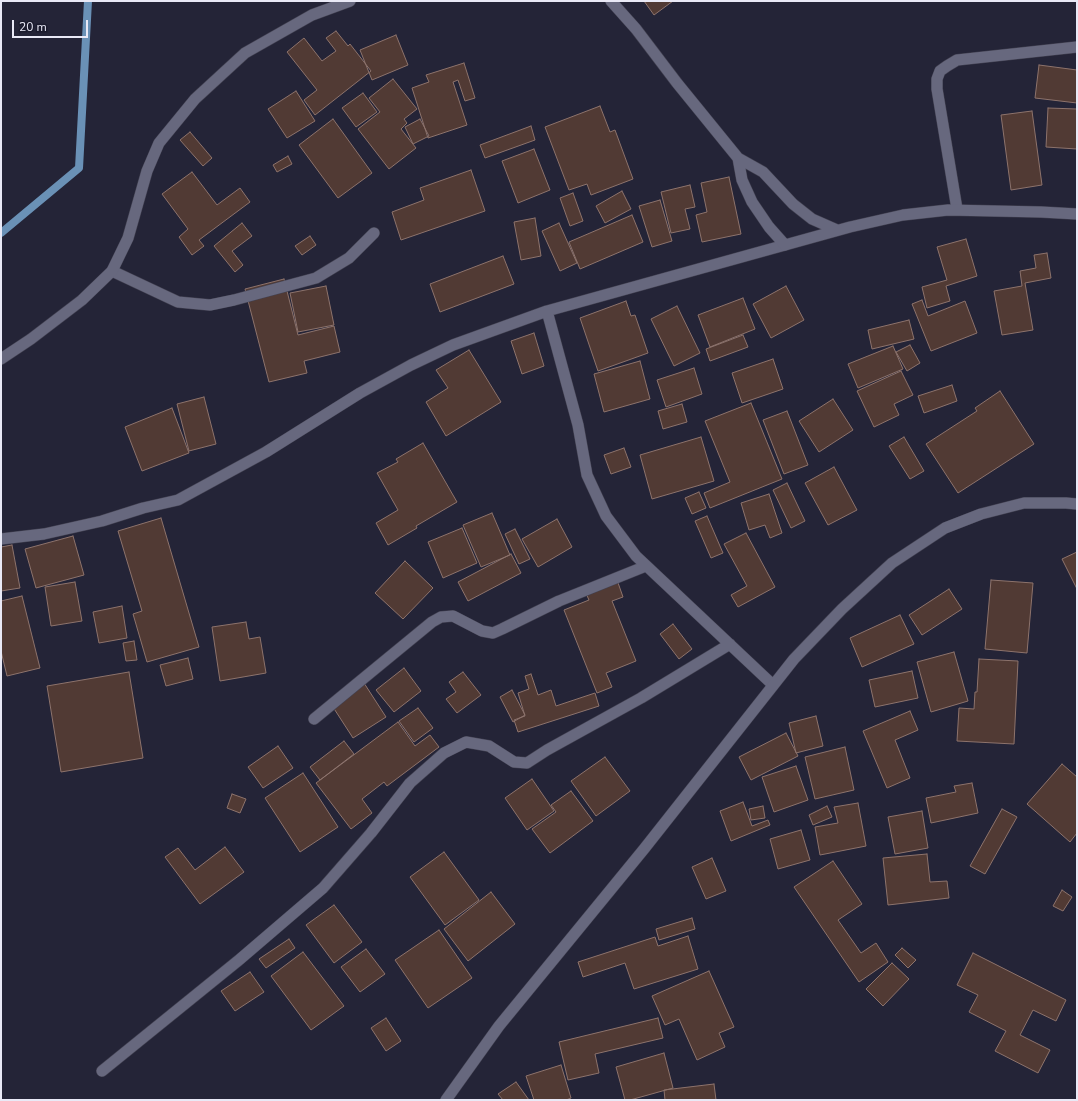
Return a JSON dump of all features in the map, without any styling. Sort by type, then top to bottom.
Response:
[{"type":"street","points":[[1,359],[31,339],[82,300],[112,271],[128,238],[147,171],[159,143],[195,99],[245,53],[312,15],[350,1]]},
{"type":"street","points":[[611,1],[636,29],[677,83],[738,158],[763,172],[793,204],[812,219],[837,230]]},
{"type":"street","points":[[957,209],[937,89],[937,79],[940,71],[957,60],[1077,47]]},
{"type":"street","points":[[738,158],[742,180],[752,202],[769,227],[786,245]]},
{"type":"street","points":[[1,539],[44,534],[102,521],[143,508],[178,500],[266,452],[360,393],[411,365],[453,345],[547,311],[837,230],[903,216],[957,209],[1077,214]]},
{"type":"street","points":[[112,271],[178,302],[210,305],[316,278],[349,258],[374,233]]},
{"type":"street","points":[[547,311],[578,425],[587,475],[606,516],[636,556],[773,685]]},
{"type":"street","points":[[446,1100],[498,1026],[644,849],[773,685],[794,659],[842,609],[892,563],[945,528],[981,514],[1024,503],[1077,504]]},
{"type":"street","points":[[314,719],[441,616],[453,616],[482,631],[492,633],[560,601],[646,566]]},
{"type":"street","points":[[102,1071],[239,960],[323,888],[371,833],[410,782],[444,753],[466,742],[489,746],[514,762],[527,763],[546,750],[641,698],[730,644]]},
{"type":"building","points":[[644,1],[673,1],[654,15]]},
{"type":"building","points":[[336,31],[348,46],[350,44],[371,71],[315,115],[304,100],[317,90],[287,52],[304,38],[322,61],[336,51],[326,38]]},
{"type":"building","points":[[396,35],[408,65],[372,80],[360,50]]},
{"type":"building","points":[[464,63],[475,98],[465,101],[458,80],[453,82],[467,125],[428,138],[412,88],[429,82],[426,75]]},
{"type":"building","points":[[1039,65],[1077,70],[1077,103],[1035,98]]},
{"type":"building","points":[[393,79],[417,109],[404,119],[407,123],[401,129],[416,148],[389,169],[358,129],[380,112],[369,98]]},
{"type":"building","points":[[296,91],[315,121],[287,138],[268,109]]},
{"type":"building","points":[[363,93],[377,112],[356,127],[342,108]]},
{"type":"building","points":[[600,106],[610,132],[615,130],[633,179],[591,195],[587,184],[569,190],[545,127]]},
{"type":"building","points":[[1048,108],[1077,109],[1077,149],[1046,147]]},
{"type":"building","points":[[1032,111],[1042,185],[1011,190],[1001,115]]},
{"type":"building","points":[[333,119],[372,173],[338,198],[299,145]]},
{"type":"building","points":[[420,119],[429,136],[413,144],[405,127]]},
{"type":"building","points":[[531,126],[535,140],[485,158],[480,145]]},
{"type":"building","points":[[190,132],[212,158],[203,166],[180,140]]},
{"type":"building","points":[[534,149],[550,190],[518,203],[502,161]]},
{"type":"building","points":[[288,156],[292,164],[277,172],[273,165]]},
{"type":"building","points":[[471,170],[485,211],[401,240],[392,212],[424,200],[420,188]]},
{"type":"building","points":[[192,172],[217,205],[240,188],[250,202],[199,240],[204,246],[192,255],[179,237],[188,229],[162,194]]},
{"type":"building","points":[[729,177],[741,234],[702,242],[696,215],[707,212],[701,183]]},
{"type":"building","points":[[690,185],[695,207],[685,209],[690,229],[671,233],[661,192]]},
{"type":"building","points":[[622,191],[631,209],[605,223],[596,206]]},
{"type":"building","points":[[573,193],[583,221],[570,226],[560,198]]},
{"type":"building","points":[[660,200],[672,241],[652,247],[639,206]]},
{"type":"building","points":[[632,215],[643,242],[580,269],[569,242]]},
{"type":"building","points":[[535,218],[541,256],[521,260],[514,222]]},
{"type":"building","points":[[242,223],[252,236],[232,251],[243,265],[235,272],[214,246]]},
{"type":"building","points":[[559,223],[577,263],[560,271],[542,231]]},
{"type":"building","points":[[310,236],[316,245],[302,255],[295,246]]},
{"type":"building","points":[[966,239],[977,276],[946,286],[950,301],[927,308],[922,287],[947,280],[937,247]]},
{"type":"building","points":[[1047,253],[1051,278],[1025,283],[1033,330],[1002,335],[994,291],[1022,286],[1020,271],[1036,268],[1034,255]]},
{"type":"building","points":[[503,256],[514,284],[440,312],[430,284]]},
{"type":"building","points":[[284,279],[298,335],[334,326],[340,352],[304,361],[307,373],[269,382],[245,289]]},
{"type":"building","points":[[326,286],[334,325],[298,332],[290,293]]},
{"type":"building","points":[[786,286],[804,320],[771,338],[753,304]]},
{"type":"building","points":[[743,298],[755,329],[710,347],[698,315]]},
{"type":"building","points":[[922,300],[928,316],[965,301],[977,333],[931,351],[912,304]]},
{"type":"building","points":[[626,301],[631,316],[635,315],[648,353],[598,371],[580,318]]},
{"type":"building","points":[[677,306],[700,353],[674,366],[651,319]]},
{"type":"building","points":[[909,320],[914,339],[872,349],[868,330]]},
{"type":"building","points":[[534,333],[544,366],[522,374],[511,341]]},
{"type":"building","points":[[743,335],[748,347],[710,361],[706,349]]},
{"type":"building","points":[[910,345],[920,363],[907,371],[896,352]]},
{"type":"building","points":[[893,346],[903,369],[858,388],[848,364]]},
{"type":"building","points":[[469,350],[501,402],[446,436],[426,402],[448,388],[436,370]]},
{"type":"building","points":[[773,359],[783,389],[742,403],[732,373]]},
{"type":"building","points":[[640,361],[650,399],[604,412],[594,374]]},
{"type":"building","points":[[694,368],[702,394],[666,407],[657,380]]},
{"type":"building","points":[[901,371],[913,395],[894,404],[899,415],[874,427],[857,391]]},
{"type":"building","points":[[952,385],[957,401],[924,413],[918,396]]},
{"type":"building","points":[[1000,391],[1034,444],[958,493],[926,444],[977,411],[975,408]]},
{"type":"building","points":[[204,397],[216,444],[189,451],[177,404]]},
{"type":"building","points":[[833,399],[853,430],[819,452],[799,421]]},
{"type":"building","points":[[751,403],[782,479],[710,508],[704,493],[730,482],[705,421]]},
{"type":"building","points":[[682,404],[687,422],[663,429],[658,411]]},
{"type":"building","points":[[172,408],[189,453],[142,471],[125,427]]},
{"type":"building","points":[[787,411],[808,465],[784,474],[763,420]]},
{"type":"building","points":[[701,437],[714,481],[652,499],[640,455]]},
{"type":"building","points":[[904,437],[924,471],[910,479],[889,446]]},
{"type":"building","points":[[423,443],[457,502],[416,526],[417,528],[388,545],[376,523],[398,510],[377,473],[398,462],[396,459]]},
{"type":"building","points":[[624,448],[631,467],[611,474],[604,455]]},
{"type":"building","points":[[834,467],[857,510],[828,525],[805,483]]},
{"type":"building","points":[[787,483],[805,521],[791,528],[773,490]]},
{"type":"building","points":[[699,492],[706,508],[692,514],[685,498]]},
{"type":"building","points":[[769,494],[782,533],[770,538],[765,525],[749,530],[741,503]]},
{"type":"building","points":[[492,513],[510,555],[481,567],[463,525]]},
{"type":"building","points":[[707,516],[723,553],[711,558],[695,521]]},
{"type":"building","points":[[161,518],[199,647],[147,662],[133,614],[142,611],[118,531]]},
{"type":"building","points":[[557,519],[572,547],[538,567],[522,539]]},
{"type":"building","points":[[462,528],[477,563],[443,578],[428,542]]},
{"type":"building","points":[[515,529],[530,559],[519,564],[505,534]]},
{"type":"building","points":[[746,533],[775,587],[738,607],[731,595],[747,586],[724,544]]},
{"type":"building","points":[[73,536],[84,575],[36,588],[25,549]]},
{"type":"building","points":[[12,545],[20,588],[1,591],[1,547]]},
{"type":"building","points":[[1077,552],[1077,589],[1062,559]]},
{"type":"building","points":[[511,554],[521,573],[468,601],[458,582]]},
{"type":"building","points":[[405,561],[433,588],[403,619],[375,593]]},
{"type":"building","points":[[616,577],[623,597],[612,601],[636,661],[606,673],[612,687],[597,693],[564,610],[589,600],[584,589]]},
{"type":"building","points":[[991,580],[1033,583],[1027,653],[985,649]]},
{"type":"building","points":[[75,582],[82,621],[51,626],[45,587]]},
{"type":"building","points":[[949,589],[962,609],[922,635],[909,615]]},
{"type":"building","points":[[22,596],[40,668],[7,676],[1,651],[1,601]]},
{"type":"building","points":[[122,606],[127,638],[99,643],[93,612]]},
{"type":"building","points":[[900,615],[914,644],[862,667],[850,638]]},
{"type":"building","points":[[246,622],[249,639],[260,637],[266,673],[220,681],[212,627]]},
{"type":"building","points":[[673,624],[692,649],[679,659],[660,634]]},
{"type":"building","points":[[134,641],[137,660],[126,661],[123,643]]},
{"type":"building","points":[[954,652],[968,701],[931,712],[917,662]]},
{"type":"building","points":[[188,658],[193,679],[166,686],[160,665]]},
{"type":"building","points":[[979,659],[1018,661],[1014,744],[957,741],[959,708],[974,709],[975,692],[977,692]]},
{"type":"building","points":[[404,668],[421,691],[394,712],[376,690]]},
{"type":"building","points":[[912,671],[918,698],[875,707],[869,680]]},
{"type":"building","points":[[129,672],[143,758],[61,772],[47,686]]},
{"type":"building","points":[[463,672],[481,695],[457,713],[446,699],[456,692],[449,682]]},
{"type":"building","points":[[531,674],[538,695],[551,690],[556,706],[595,693],[599,706],[518,732],[514,720],[525,716],[518,693],[529,689],[525,676]]},
{"type":"building","points":[[364,683],[386,717],[353,738],[331,704]]},
{"type":"building","points":[[512,690],[525,715],[513,722],[500,697]]},
{"type":"building","points":[[418,708],[433,728],[414,742],[399,721]]},
{"type":"building","points":[[910,711],[918,730],[895,740],[910,778],[887,788],[863,731]]},
{"type":"building","points":[[816,716],[823,746],[796,753],[789,723]]},
{"type":"building","points":[[398,722],[415,746],[430,735],[439,747],[387,786],[384,782],[362,799],[372,813],[351,829],[316,783]]},
{"type":"building","points":[[786,733],[798,756],[751,780],[739,757]]},
{"type":"building","points":[[344,741],[354,754],[320,780],[310,767]]},
{"type":"building","points":[[278,746],[293,768],[263,788],[248,767]]},
{"type":"building","points":[[845,747],[854,790],[815,799],[805,757]]},
{"type":"building","points":[[605,757],[630,791],[596,816],[571,781]]},
{"type":"building","points":[[1062,764],[1077,777],[1077,833],[1070,842],[1027,804]]},
{"type":"building","points":[[796,766],[808,800],[774,812],[762,777]]},
{"type":"building","points":[[303,773],[338,827],[300,852],[265,798]]},
{"type":"building","points":[[532,779],[554,811],[527,830],[505,798]]},
{"type":"building","points":[[972,783],[978,813],[931,823],[926,798],[956,792],[954,786]]},
{"type":"building","points":[[571,791],[593,821],[550,853],[532,829],[556,812],[551,805]]},
{"type":"building","points":[[232,794],[246,799],[240,813],[227,808]]},
{"type":"building","points":[[743,802],[752,826],[768,820],[770,825],[731,841],[720,811]]},
{"type":"building","points":[[858,803],[866,846],[820,855],[815,827],[838,823],[834,807]]},
{"type":"building","points":[[763,806],[765,818],[751,820],[749,809]]},
{"type":"building","points":[[827,806],[832,817],[813,825],[809,815]]},
{"type":"building","points":[[1002,809],[1017,817],[985,874],[970,866]]},
{"type":"building","points":[[922,811],[928,848],[895,854],[888,817]]},
{"type":"building","points":[[801,830],[810,860],[778,869],[770,839]]},
{"type":"building","points":[[225,847],[244,872],[200,904],[165,857],[178,848],[195,870]]},
{"type":"building","points":[[444,852],[479,900],[445,925],[410,877]]},
{"type":"building","points":[[927,854],[930,882],[947,881],[949,898],[888,905],[883,858]]},
{"type":"building","points":[[712,858],[726,891],[706,899],[692,867]]},
{"type":"building","points":[[833,861],[862,904],[838,920],[861,953],[876,943],[888,962],[859,982],[794,887]]},
{"type":"building","points":[[1062,890],[1072,897],[1063,911],[1053,906]]},
{"type":"building","points":[[491,892],[515,924],[468,961],[444,929]]},
{"type":"building","points":[[334,905],[362,942],[334,963],[306,925]]},
{"type":"building","points":[[692,918],[695,929],[659,940],[656,929]]},
{"type":"building","points":[[439,930],[472,978],[428,1008],[395,960]]},
{"type":"building","points":[[688,936],[698,969],[634,989],[625,963],[583,977],[578,962],[655,937],[658,946]]},
{"type":"building","points":[[289,939],[295,948],[266,968],[259,959]]},
{"type":"building","points":[[902,948],[916,960],[908,968],[895,955]]},
{"type":"building","points":[[366,949],[385,974],[360,992],[341,967]]},
{"type":"building","points":[[303,952],[344,1006],[311,1030],[271,976]]},
{"type":"building","points":[[973,953],[1066,1000],[1056,1021],[1033,1010],[1020,1035],[1050,1050],[1038,1073],[995,1051],[1006,1031],[969,1012],[978,995],[957,985]]},
{"type":"building","points":[[892,963],[909,979],[883,1006],[866,989]]},
{"type":"building","points":[[709,971],[734,1027],[719,1033],[725,1047],[697,1060],[679,1019],[665,1025],[652,996]]},
{"type":"building","points":[[250,972],[264,992],[235,1011],[221,991]]},
{"type":"building","points":[[386,1018],[401,1041],[386,1051],[371,1028]]},
{"type":"building","points":[[658,1018],[663,1038],[595,1054],[599,1073],[568,1080],[559,1042]]},
{"type":"building","points":[[664,1053],[673,1088],[630,1100],[625,1100],[616,1067]]},
{"type":"building","points":[[561,1065],[571,1098],[566,1100],[534,1100],[526,1076]]},
{"type":"building","points":[[516,1082],[529,1100],[503,1100],[498,1094]]},
{"type":"building","points":[[714,1084],[716,1100],[665,1100],[664,1090]]},
{"type":"waterway","points":[[1,233],[79,168],[88,1]]}]
